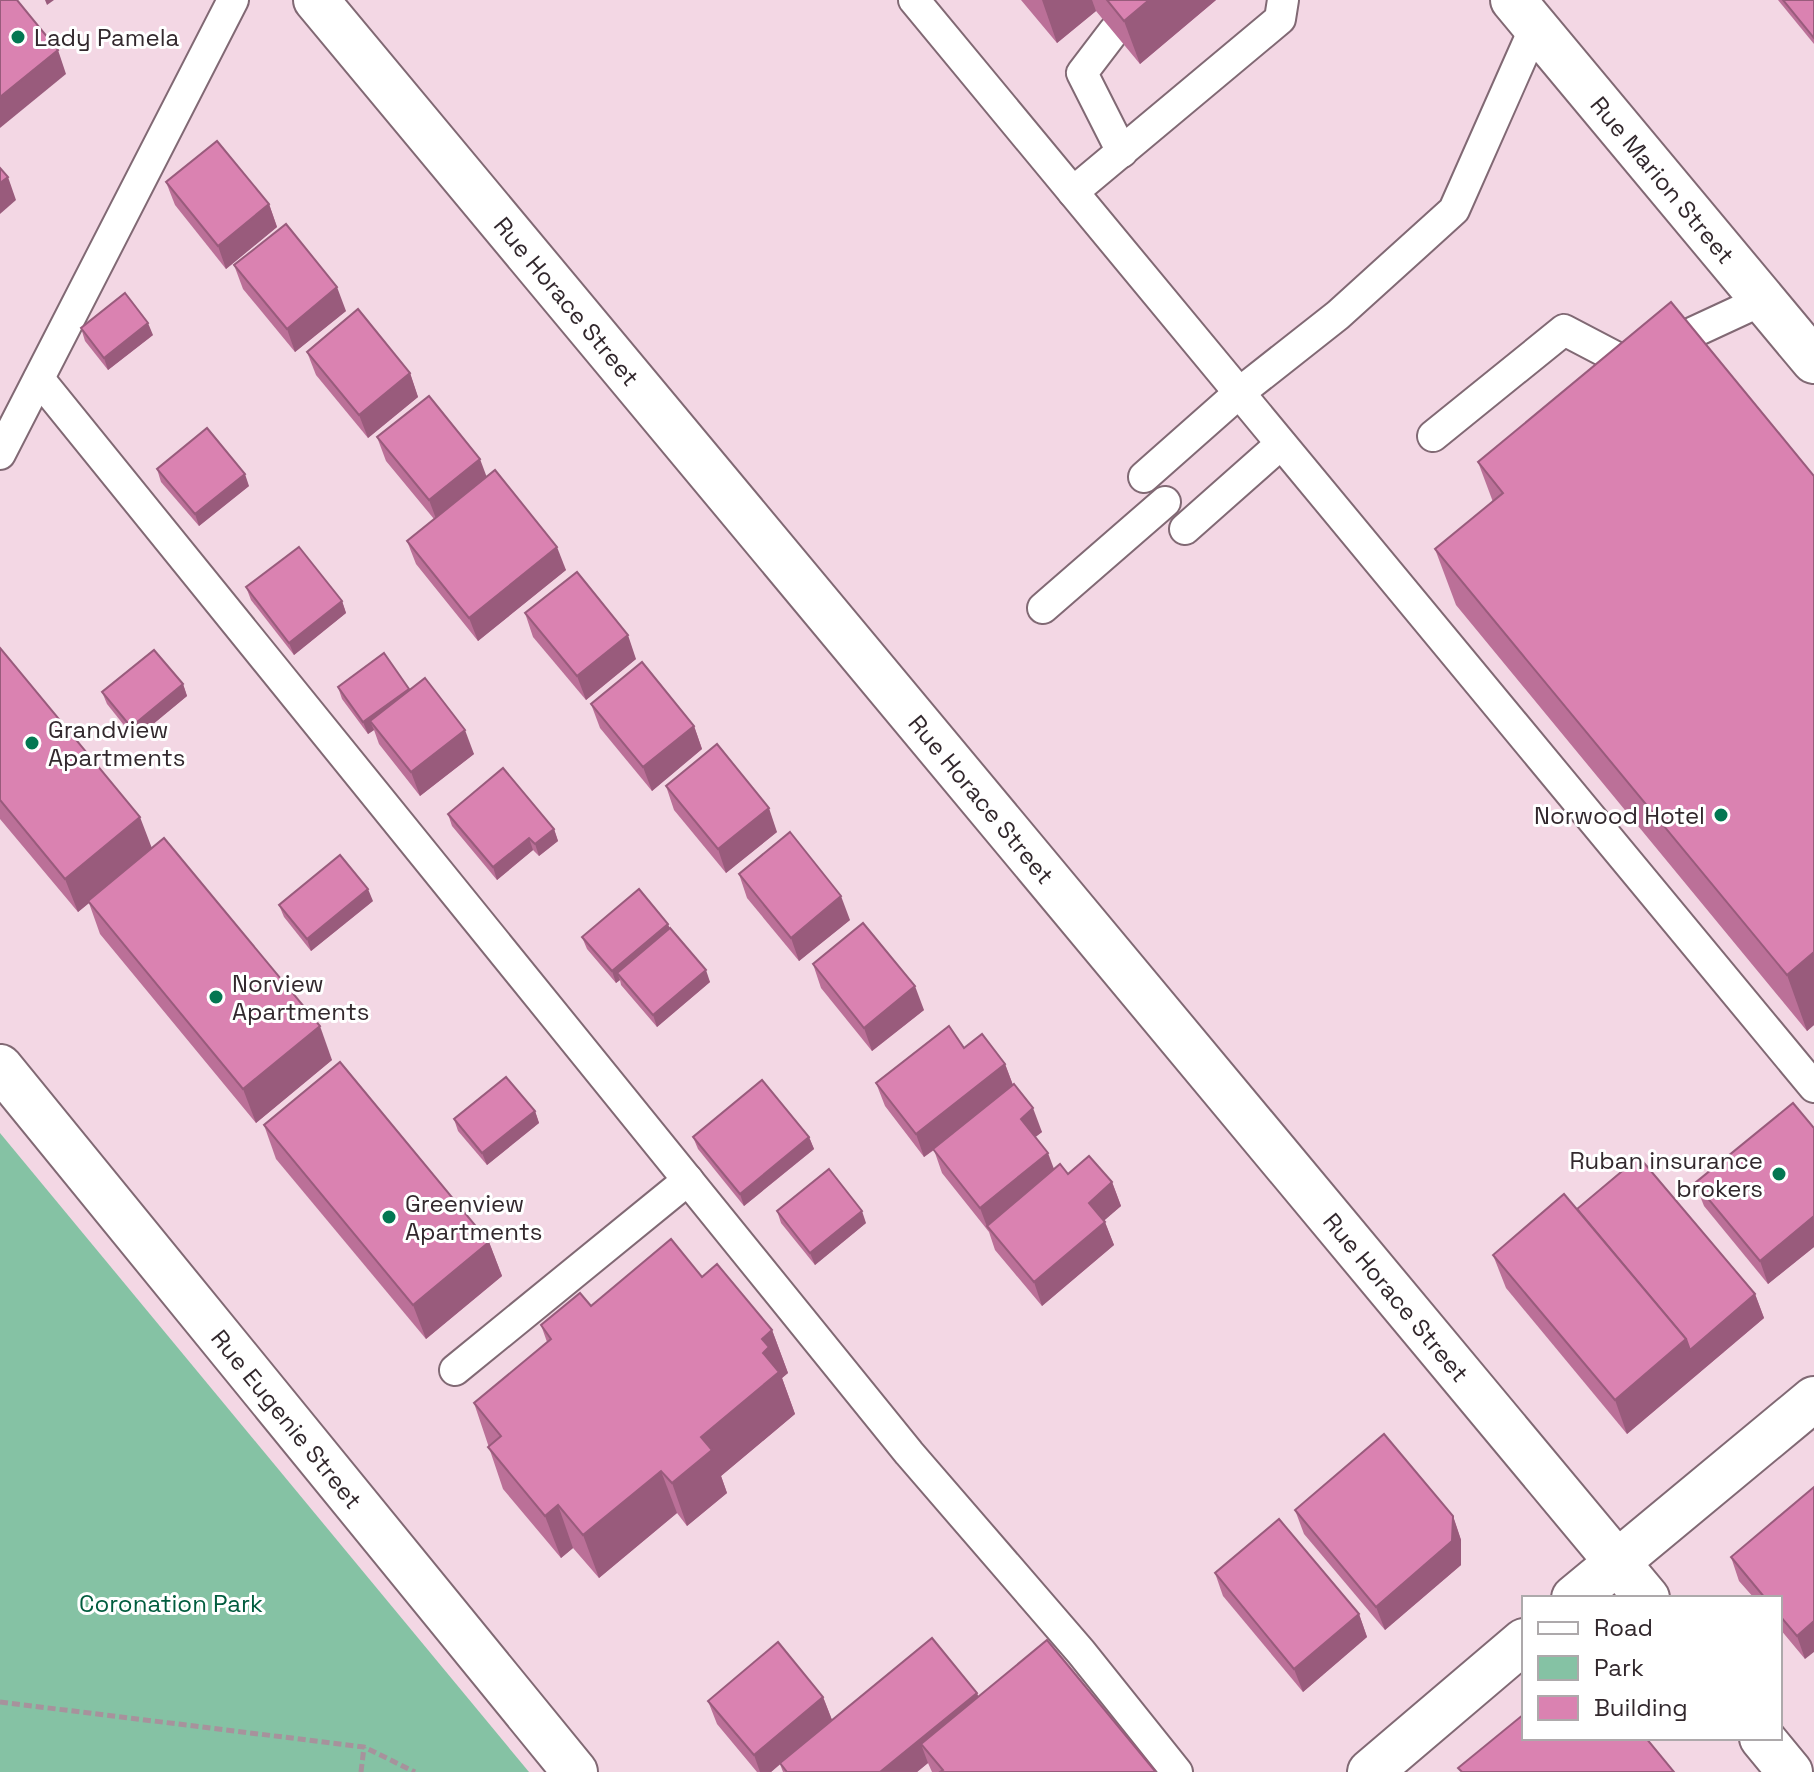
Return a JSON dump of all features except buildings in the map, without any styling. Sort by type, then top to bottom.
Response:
[{"type":"street","name":"Rue Horace Street","points":[[316,0],[1645,1596]]},
{"type":"street","name":"Rue Marion Street","points":[[1524,13],[1814,361]]},
{"type":"street","name":"Rue Eugenie Street","points":[[0,1067],[575,1772]]},
{"type":"street","points":[[1576,1596],[1814,1399]]},
{"type":"street","points":[[1370,1772],[1522,1643]]},
{"type":"street","points":[[1764,1740],[1790,1772]]},
{"type":"lane","points":[[0,454],[233,0]]},
{"type":"lane","points":[[914,0],[1814,1087]]},
{"type":"lane","points":[[1073,192],[1280,19],[1283,0]]},
{"type":"lane","points":[[1144,477],[1239,393],[1338,315],[1454,210],[1524,13]]},
{"type":"lane","points":[[1114,31],[1082,73],[1122,152]]},
{"type":"lane","points":[[1433,436],[1564,330],[1627,363],[1763,300]]},
{"type":"lane","points":[[39,379],[909,1453],[1081,1652],[1177,1772]]},
{"type":"lane","points":[[1185,529],[1281,444]]},
{"type":"lane","points":[[1043,608],[1165,502]]},
{"type":"lane","points":[[455,1370],[688,1180]]},
{"type":"path","points":[[0,1702],[364,1747],[415,1772]]},
{"type":"path","points":[[361,1772],[364,1747]]},
{"type":"green space","name":"Coronation Park","points":[[0,1133],[529,1772],[0,1772]]},
{"type":"place","name":"Lady Pamela","points":[[18,37]]},
{"type":"place","name":"Grandview Apartments","points":[[32,743]]},
{"type":"place","name":"Norwood Hotel","points":[[1721,815]]},
{"type":"place","name":"Norview Apartments","points":[[216,997]]},
{"type":"place","name":"Ruban insurance brokers","points":[[1779,1174]]},
{"type":"place","name":"Greenview Apartments","points":[[389,1217]]}]
